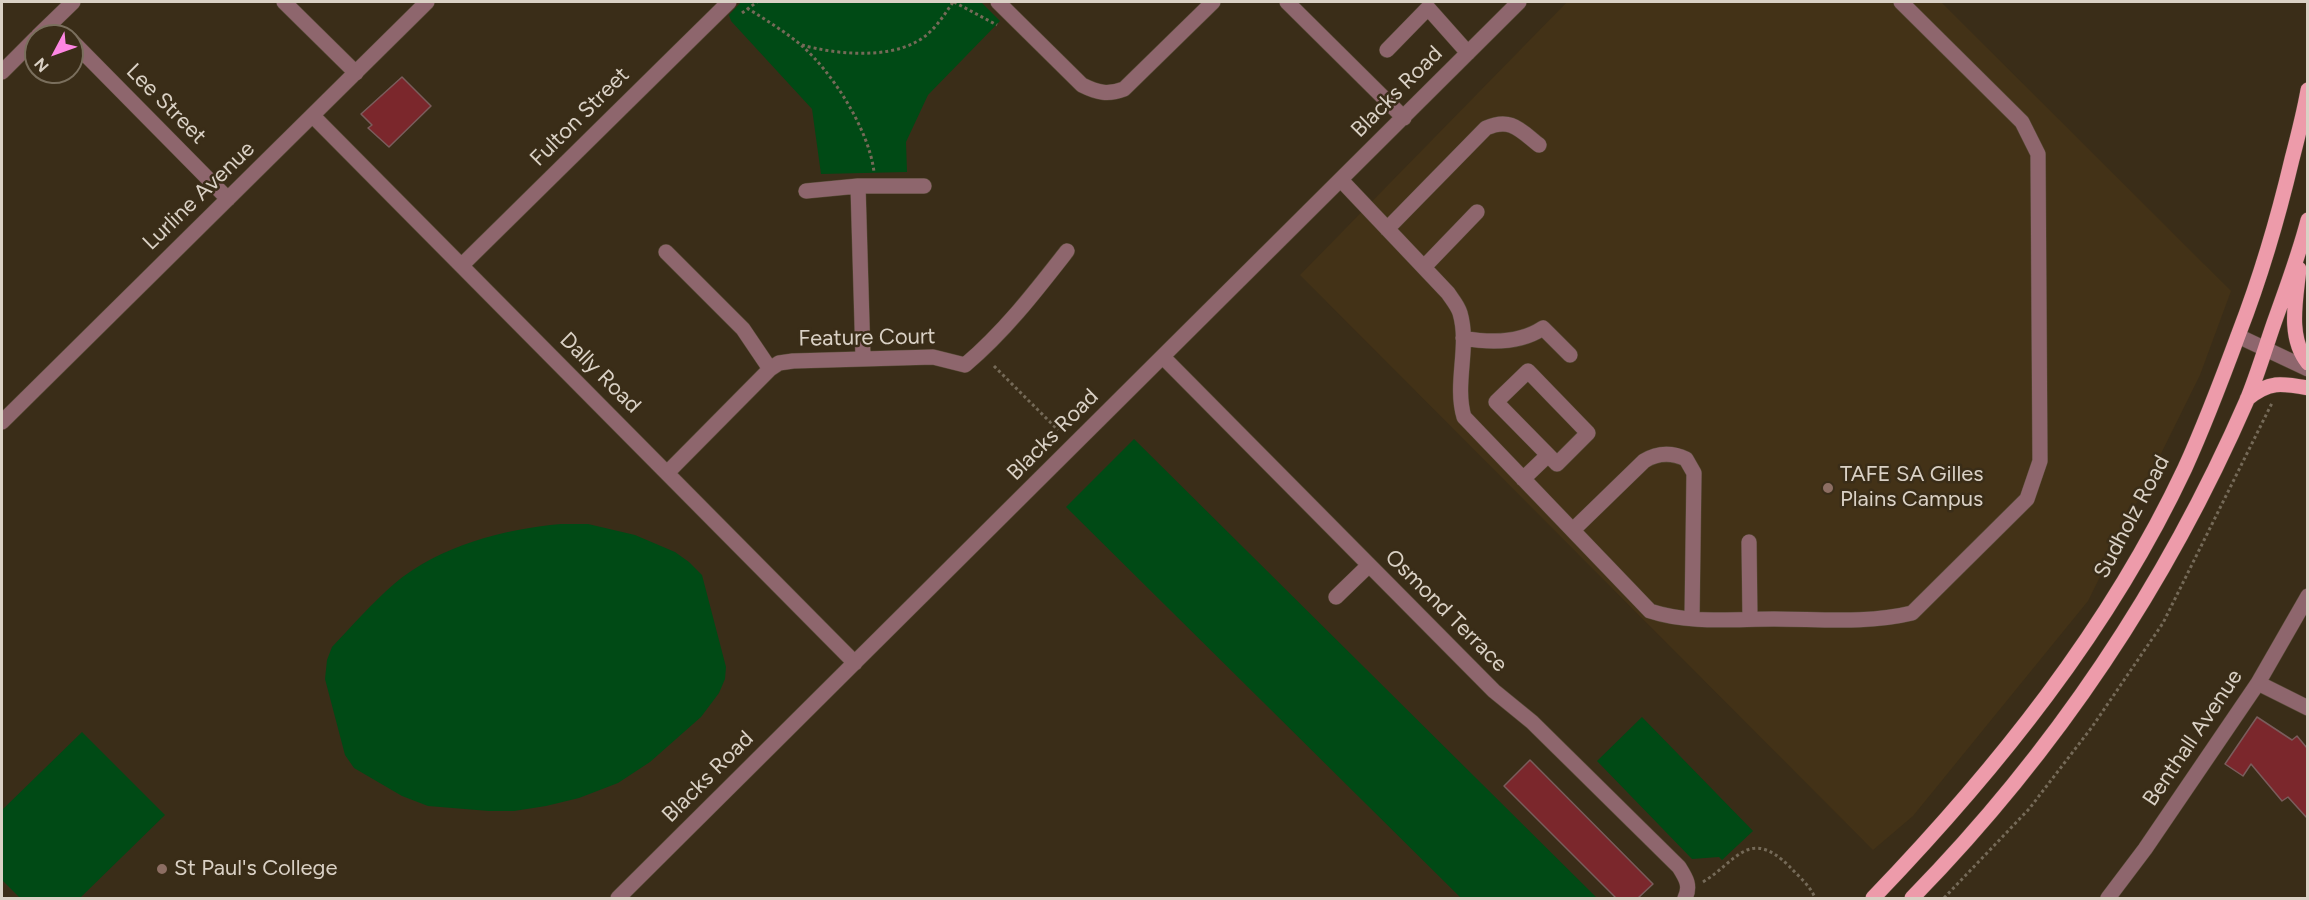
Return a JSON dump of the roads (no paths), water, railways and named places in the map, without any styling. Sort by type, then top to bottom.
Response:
[{"type":"main road","name":"Sudholz Road","points":[[1873,898],[1915,855],[2016,737],[2111,602],[2156,523],[2184,469],[2210,410],[2238,336],[2271,241],[2307,90]]},
{"type":"main road","points":[[2307,220],[2301,248],[2294,320],[2299,346],[2307,363]]},
{"type":"main road","points":[[1912,898],[2014,785],[2061,726],[2101,670],[2166,561],[2247,399],[2301,248]]},
{"type":"main road","points":[[2247,399],[2273,384],[2307,387]]},
{"type":"street","points":[[53,22],[73,2]]},
{"type":"street","points":[[284,2],[356,73]]},
{"type":"street","name":"Lurline Avenue","points":[[2,422],[427,2]]},
{"type":"street","name":"Fulton Street","points":[[462,265],[729,2]]},
{"type":"street","points":[[998,2],[1082,85],[1110,94],[1124,89],[1213,2]]},
{"type":"street","points":[[1287,2],[1404,118]]},
{"type":"street","name":"Blacks Road","points":[[618,898],[1519,2]]},
{"type":"street","points":[[1341,180],[1449,292],[1460,313],[1463,338],[1460,401],[1464,417],[1650,611],[1671,618],[1750,619],[1886,619],[1912,613],[2027,499],[2040,461],[2038,154],[2022,122],[1901,2]]},
{"type":"street","points":[[1387,50],[1428,8],[1468,53]]},
{"type":"street","points":[[2,72],[24,50]]},
{"type":"street","name":"Lee Street","points":[[84,53],[228,199]]},
{"type":"street","name":"Dally Road","points":[[314,116],[855,663]]},
{"type":"street","points":[[1387,229],[1486,128],[1504,123],[1514,125],[1539,145]]},
{"type":"street","points":[[858,186],[863,358]]},
{"type":"street","points":[[806,191],[858,186],[924,186]]},
{"type":"street","points":[[1424,267],[1478,212]]},
{"type":"street","name":"Feature Court","points":[[667,473],[770,369],[779,363],[933,357],[965,365],[986,347],[1017,314],[1067,251]]},
{"type":"street","name":"Feature Court","points":[[666,252],[743,329],[770,369]]},
{"type":"street","points":[[1463,338],[1502,341],[1525,338],[1543,328],[1570,355]]},
{"type":"street","points":[[2238,336],[2307,369]]},
{"type":"street","name":"Osmond Terrace","points":[[1163,357],[1494,691],[1532,722],[1678,867],[1688,880],[1688,892],[1685,898]]},
{"type":"street","points":[[1528,371],[1588,433],[1557,464],[1548,455],[1496,402],[1528,371]]},
{"type":"street","points":[[1573,531],[1654,455],[1670,454],[1686,459],[1694,473],[1692,618]]},
{"type":"street","points":[[1523,479],[1548,455]]},
{"type":"street","points":[[1749,543],[1750,619]]},
{"type":"street","points":[[1336,597],[1368,566]]},
{"type":"street","name":"Benthall Avenue","points":[[2108,898],[2145,849],[2258,683],[2307,596]]},
{"type":"street","points":[[2258,683],[2307,708]]},
{"type":"place","name":"TAFE SA Gilles Plains Campus","points":[[1828,488]]},
{"type":"place","name":"St Paul's College","points":[[162,869]]}]
